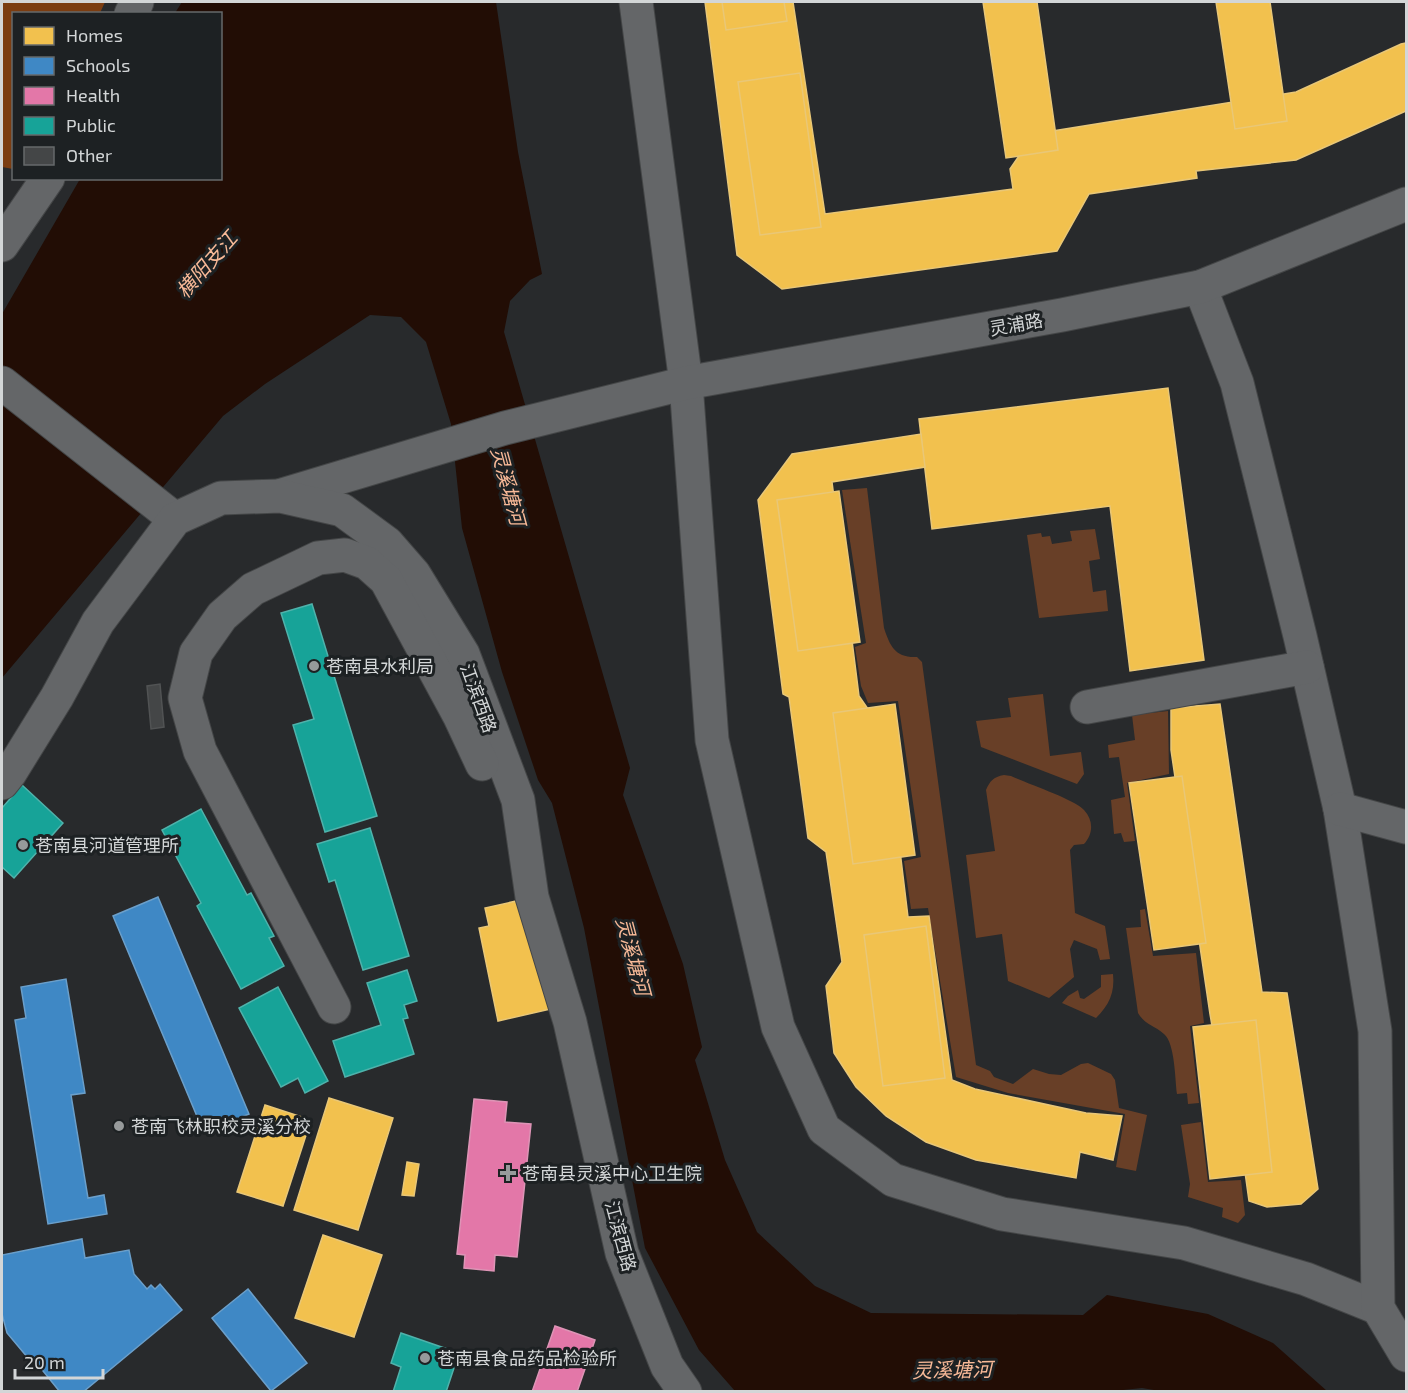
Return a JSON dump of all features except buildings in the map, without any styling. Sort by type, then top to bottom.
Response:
[{"type":"street","points":[[636,2],[686,383],[712,740],[778,1027],[824,1129],[893,1180],[1002,1214],[1184,1243],[1306,1279],[1378,1308]]},
{"type":"street","points":[[2,245],[47,180]]},
{"type":"street","name":"灵浦路","points":[[280,496],[505,428],[686,383],[1062,315],[1200,287],[1407,204]]},
{"type":"street","points":[[1200,287],[1237,383],[1340,809],[1375,1030],[1378,1308],[1407,1355]]},
{"type":"street","points":[[2,383],[175,519]]},
{"type":"street","name":"江滨西路","points":[[2,783],[57,697],[98,622],[175,519],[221,498],[280,496],[342,510],[387,543],[414,574],[463,654],[518,800],[532,897],[570,1022],[622,1253],[667,1366],[685,1392]]},
{"type":"street","points":[[334,1007],[200,751],[185,698],[196,653],[222,616],[253,589],[318,558],[345,555],[368,563],[386,580],[460,717],[478,756],[513,833],[532,897]]},
{"type":"street","points":[[1087,706],[1307,667]]},
{"type":"street","points":[[1340,809],[1407,827]]},
{"type":"shaded area","points":[[2,2],[105,2],[100,12],[12,12],[12,169],[2,167]]},
{"type":"shaded area","points":[[867,488],[884,628],[894,650],[903,655],[917,657],[922,662],[976,1065],[990,1071],[994,1077],[1013,1084],[1033,1069],[1061,1075],[1081,1064],[1088,1063],[1111,1074],[1115,1080],[1119,1108],[1147,1115],[1136,1171],[1116,1167],[1125,1114],[1008,1093],[956,1077],[928,908],[911,909],[904,861],[921,857],[898,701],[868,703],[861,686],[855,647],[866,643],[842,490]]},
{"type":"shaded area","points":[[1095,529],[1100,559],[1089,561],[1093,592],[1106,590],[1108,611],[1039,618],[1027,535],[1041,533],[1042,537],[1050,536],[1052,544],[1072,541],[1070,531]]},
{"type":"shaded area","points":[[1043,694],[1050,756],[1081,752],[1084,774],[1077,784],[981,747],[976,721],[1011,717],[1008,698]]},
{"type":"shaded area","points":[[1168,711],[1169,774],[1127,783],[1135,841],[1124,842],[1121,833],[1114,834],[1111,800],[1125,797],[1119,757],[1109,758],[1108,745],[1135,740],[1132,715]]},
{"type":"shaded area","points":[[1004,775],[1071,801],[1084,810],[1091,823],[1091,832],[1084,844],[1074,845],[1070,850],[1075,913],[1105,926],[1110,959],[1100,960],[1097,949],[1074,940],[1070,949],[1074,977],[1049,998],[1008,981],[1002,934],[976,938],[966,855],[995,851],[986,790],[992,780]]},
{"type":"shaded area","points":[[1145,909],[1153,956],[1196,953],[1204,1023],[1190,1026],[1199,1103],[1188,1104],[1187,1093],[1177,1094],[1168,1039],[1138,1013],[1126,928],[1141,927],[1140,910]]},
{"type":"shaded area","points":[[1113,974],[1110,998],[1096,1018],[1062,1003],[1078,990],[1080,998],[1084,999],[1101,987],[1101,975]]},
{"type":"shaded area","points":[[1201,1122],[1208,1182],[1241,1180],[1245,1215],[1238,1223],[1222,1217],[1223,1208],[1188,1197],[1190,1184],[1181,1125]]},
{"type":"water","points":[[182,2],[496,2],[518,152],[542,274],[530,280],[510,301],[504,332],[630,768],[623,795],[683,964],[702,1047],[695,1060],[725,1160],[757,1232],[815,1286],[871,1313],[1083,1315],[1107,1295],[1208,1314],[1273,1343],[1327,1391],[1166,1392],[1142,1388],[1104,1392],[735,1391],[699,1350],[645,1248],[584,928],[552,803],[538,780],[502,672],[462,528],[451,424],[426,342],[401,317],[370,315],[265,384],[223,416],[2,678],[2,314],[79,180],[222,180],[222,12],[176,12]]},
{"type":"place","name":"苍南县水利局","points":[[314,666]]},
{"type":"place","name":"苍南县河道管理所","points":[[23,845]]},
{"type":"place","name":"苍南飞林职校灵溪分校","points":[[119,1126]]},
{"type":"place","name":"苍南县灵溪中心卫生院","points":[[508,1173]]},
{"type":"place","name":"苍南县食品药品检验所","points":[[425,1358]]},
{"type":"water label","name":"横阳支江","points":[[206,264]]},
{"type":"water label","name":"灵溪塘河","points":[[509,486]]},
{"type":"water label","name":"灵溪塘河","points":[[634,956]]},
{"type":"water label","name":"灵溪塘河","points":[[952,1369]]}]
